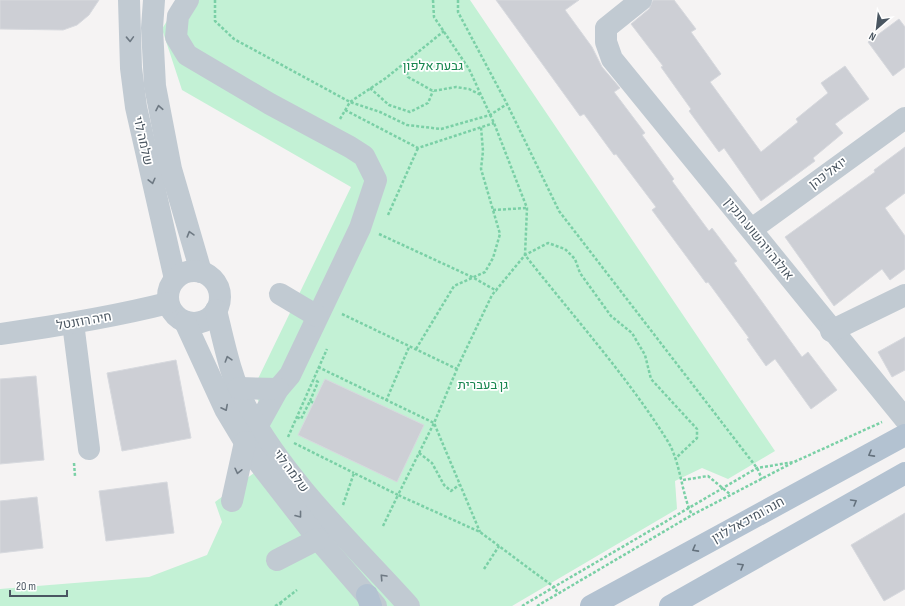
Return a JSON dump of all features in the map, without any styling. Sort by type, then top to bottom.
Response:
[{"type":"main road","name":"חנה ומיכאל לוין","points":[[591,606],[905,435]]},
{"type":"main road","points":[[670,606],[905,473]]},
{"type":"street","name":"שלמה לוי","points":[[129,0],[131,68],[136,107],[171,255],[175,279]]},
{"type":"street","name":"שלמה לוי","points":[[154,0],[152,28],[155,86],[171,169],[201,272]]},
{"type":"street","points":[[188,0],[178,16],[176,38],[187,55],[270,104],[331,135],[364,156],[376,180],[360,228],[290,375],[278,389],[252,434],[232,501]]},
{"type":"street","name":"אולגה ויהשוע חנקין","points":[[641,0],[606,28],[606,42],[612,59],[752,229],[831,331],[903,417]]},
{"type":"street","name":"יואל כהן","points":[[752,229],[905,118]]},
{"type":"street","points":[[190,271],[201,272],[213,279],[218,286],[220,303],[216,310],[203,322],[185,322],[178,318],[168,303],[170,286],[175,279],[190,271]]},
{"type":"street","points":[[280,294],[320,310]]},
{"type":"street","points":[[831,331],[905,295]]},
{"type":"street","name":"חיה רוזנטל","points":[[0,334],[134,312],[168,303]]},
{"type":"street","name":"שלמה לוי","points":[[216,310],[228,360],[247,409],[252,434],[252,454],[318,539],[371,602]]},
{"type":"street","name":"שלמה לוי","points":[[185,322],[204,360],[225,409],[286,469],[409,606]]},
{"type":"street","points":[[73,323],[89,448]]},
{"type":"street","points":[[239,388],[278,389]]},
{"type":"street","points":[[277,560],[318,539]]},
{"type":"path","points":[[215,0],[215,21],[234,39],[350,102],[380,112],[407,126],[442,129],[490,115],[507,104]]},
{"type":"path","points":[[432,0],[434,17],[469,69],[494,123],[527,208],[525,255],[627,384],[668,441],[683,480],[688,508],[692,515]]},
{"type":"path","points":[[458,0],[458,12],[507,104],[559,211],[757,468],[762,479]]},
{"type":"path","points":[[331,135],[350,102],[405,62],[444,31]]},
{"type":"path","points":[[405,62],[408,77],[433,91],[456,87],[469,89],[481,95]]},
{"type":"path","points":[[370,88],[389,105],[410,112],[428,103],[433,91]]},
{"type":"path","points":[[345,110],[418,148],[494,123]]},
{"type":"path","points":[[416,349],[454,286],[485,272],[493,258],[500,234],[482,169],[484,151],[481,127]]},
{"type":"path","points":[[493,210],[527,208]]},
{"type":"path","points":[[360,228],[472,277],[497,291]]},
{"type":"path","points":[[383,526],[434,423],[457,369],[492,295],[497,291],[525,255],[548,243],[565,249],[575,259],[580,273],[611,316],[632,333],[645,355],[651,379],[697,429],[697,438],[675,459]]},
{"type":"path","points":[[320,310],[416,349],[457,369]]},
{"type":"path","points":[[386,401],[409,347]]},
{"type":"path","points":[[299,355],[319,367],[386,401],[434,423],[480,532]]},
{"type":"path","points":[[297,417],[302,419],[318,382],[314,380]]},
{"type":"path","points":[[310,401],[314,403]]},
{"type":"path","points":[[538,606],[692,515],[731,494],[794,462],[903,417]]},
{"type":"path","points":[[293,443],[398,495],[480,532],[554,587],[558,593]]},
{"type":"path","points":[[419,453],[432,463],[444,485],[451,492],[460,485]]},
{"type":"path","points":[[522,606],[757,468],[794,462]]},
{"type":"path","points":[[342,509],[354,473]]},
{"type":"path","points":[[683,480],[708,476],[731,494]]},
{"type":"path","points":[[484,569],[498,546]]},
{"type":"path","points":[[275,606],[281,605],[297,590]]},
{"type":"green space","name":"גן בעברית","points":[[180,0],[470,0],[775,451],[728,479],[702,468],[675,481],[677,509],[512,606],[0,606],[0,589],[149,577],[207,555],[222,522],[215,502],[281,453],[253,389],[351,187],[182,90],[162,29]]},
{"type":"building","points":[[0,0],[99,0],[89,15],[77,25],[63,30],[0,29]]},
{"type":"building","points":[[496,0],[579,0],[565,10],[592,47],[602,67],[620,88],[614,92],[645,133],[642,135],[674,179],[672,181],[709,231],[712,228],[737,261],[734,263],[802,357],[808,352],[837,390],[811,409],[775,359],[766,366],[747,339],[749,338],[652,210],[656,207],[616,154],[614,155],[584,114],[580,116]]},
{"type":"building","points":[[653,0],[674,0],[696,29],[691,32],[721,74],[710,82],[761,152],[798,122],[796,119],[828,93],[821,83],[845,66],[869,99],[835,124],[843,133],[813,158],[815,161],[761,201],[724,148],[719,152],[689,111],[691,109],[661,67],[663,66],[631,24],[649,9]]},
{"type":"building","points":[[899,19],[905,27],[905,67],[893,76],[868,42]]},
{"type":"building","points":[[905,147],[905,193],[885,208],[905,236],[905,269],[890,280],[882,269],[834,306],[785,237],[875,172],[874,170]]},
{"type":"building","points":[[905,337],[905,370],[892,377],[878,352]]},
{"type":"building","points":[[176,360],[191,438],[122,451],[107,373]]},
{"type":"building","points":[[36,376],[44,460],[0,464],[0,379]]},
{"type":"building","points":[[325,379],[424,425],[397,482],[298,435]]},
{"type":"building","points":[[167,482],[174,533],[106,541],[99,491]]},
{"type":"building","points":[[37,497],[43,548],[0,553],[0,501]]},
{"type":"building","points":[[905,513],[905,589],[884,601],[851,545]]},
{"type":"park label","name":"גבעת אלפון","points":[[433,66]]}]
